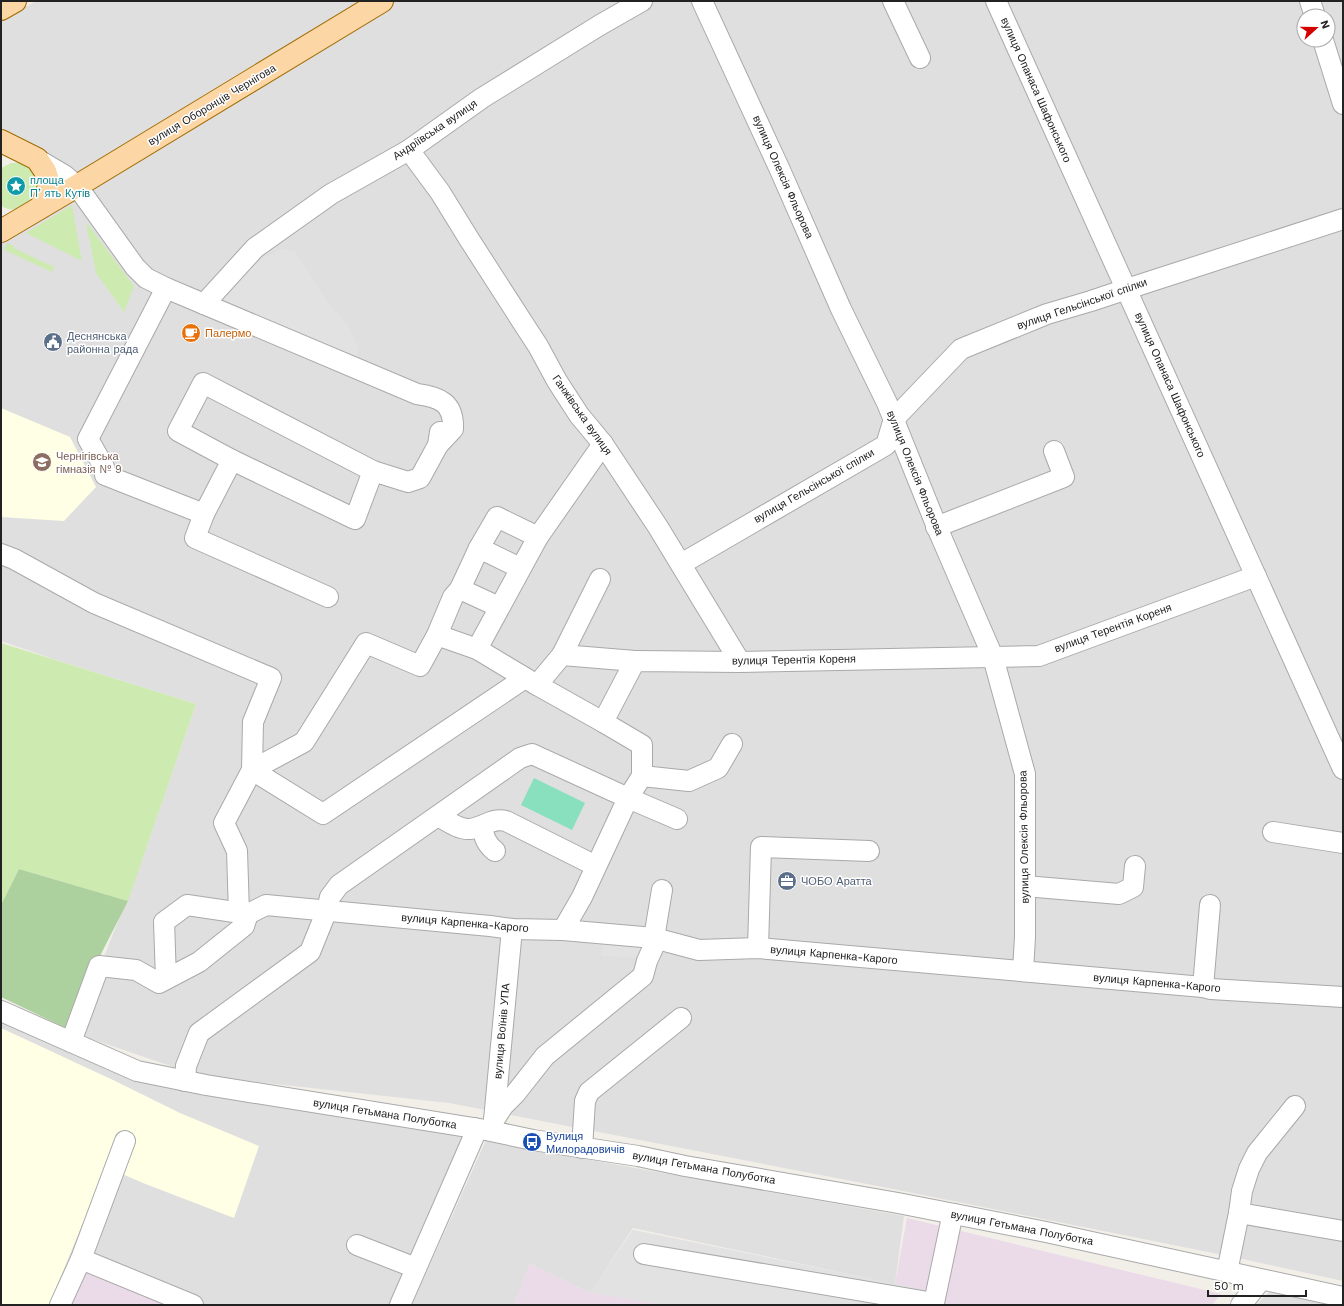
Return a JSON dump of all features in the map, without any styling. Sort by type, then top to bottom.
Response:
[{"type":"main road","points":[[1,9],[15,1]]},
{"type":"main road","name":"вулиця Оборонців Чернігова","points":[[7,223],[41,207],[78,186],[382,1]]},
{"type":"main road","points":[[1,141],[31,156],[45,171],[49,184],[47,194],[41,207]]},
{"type":"main road","points":[[1,157],[13,152],[31,156]]},
{"type":"street","name":"Андріївська вулиця","points":[[204,304],[256,248],[331,194],[409,150],[482,98],[593,29],[642,1]]},
{"type":"street","name":"вулиця Олексія Фльорова","points":[[702,1],[771,149],[841,309],[894,419],[936,527],[993,657],[1025,774],[1025,937],[1023,971]]},
{"type":"street","points":[[893,1],[920,58]]},
{"type":"street","name":"вулиця Опанаса Шафонського","points":[[996,1],[1343,769]]},
{"type":"street","points":[[1325,48],[1343,104]]},
{"type":"street","name":"Ганжівська вулиця","points":[[409,150],[440,192],[524,323],[557,381],[579,415],[603,444],[681,564],[740,662]]},
{"type":"street","points":[[31,156],[64,175],[78,186],[135,267],[146,278],[166,288],[417,394],[439,415],[441,426],[438,445],[420,478],[408,482],[373,471],[203,383],[178,431],[232,460],[355,519],[373,471]]},
{"type":"street","name":"вулиця Гельсінської спілки","points":[[681,564],[886,445],[894,419],[961,349],[1047,314],[1343,219]]},
{"type":"street","points":[[166,288],[88,439],[104,467],[105,475],[204,514]]},
{"type":"street","points":[[477,649],[538,537],[603,444]]},
{"type":"street","points":[[936,527],[1064,477],[1054,451]]},
{"type":"street","points":[[232,460],[204,514],[195,538],[328,597]]},
{"type":"street","points":[[252,770],[304,742],[366,643],[420,666],[437,635],[453,597],[460,589],[479,548],[497,517],[538,537]]},
{"type":"street","points":[[479,548],[520,568]]},
{"type":"street","points":[[1,554],[14,559],[94,603],[271,678],[253,722],[252,770],[224,823],[237,851],[244,926],[205,958],[159,983],[136,970],[99,966],[71,1042]]},
{"type":"street","name":"вулиця Терентія Кореня","points":[[562,655],[635,661],[740,662],[1039,656],[1256,576]]},
{"type":"street","points":[[252,770],[323,814],[531,682],[562,655],[600,579]]},
{"type":"street","points":[[460,589],[500,607]]},
{"type":"street","points":[[437,635],[477,649],[531,682],[642,745],[642,776],[628,798],[582,897],[563,930]]},
{"type":"street","points":[[603,722],[635,661]]},
{"type":"street","points":[[642,776],[689,781],[718,768],[732,744]]},
{"type":"street","points":[[185,1081],[186,1066],[199,1033],[310,952],[327,910],[330,896],[339,885],[520,758],[532,754],[678,819]]},
{"type":"street","points":[[438,816],[461,828],[469,829],[482,826],[494,820],[506,820],[596,866]]},
{"type":"street","points":[[482,826],[484,837],[488,845],[495,851]]},
{"type":"street","points":[[1273,832],[1343,843]]},
{"type":"street","points":[[758,948],[761,847],[869,851]]},
{"type":"street","points":[[1025,886],[1119,894],[1133,887],[1135,866]]},
{"type":"street","points":[[485,1126],[515,1094],[545,1056],[643,976],[655,939],[662,890]]},
{"type":"street","name":"вулиця Карпенка-Карого","points":[[244,914],[266,905],[512,929],[563,930],[655,939],[700,950],[758,948],[1203,987],[1211,989],[1343,997]]},
{"type":"street","points":[[1203,987],[1210,905]]},
{"type":"street","points":[[166,979],[164,922],[187,906],[244,914]]},
{"type":"street","name":"вулиця Воїнів УПА","points":[[400,1305],[474,1136],[485,1126],[512,929]]},
{"type":"street","name":"вулиця Гетьмана Полуботка","points":[[1,1011],[137,1071],[206,1085],[485,1126],[533,1140],[638,1156],[1046,1232],[1343,1297]]},
{"type":"street","points":[[582,1148],[585,1101],[589,1092],[681,1018]]},
{"type":"street","points":[[1227,1272],[1242,1191],[1250,1169],[1257,1153],[1295,1106]]},
{"type":"street","points":[[60,1305],[81,1259],[125,1141]]},
{"type":"street","points":[[1239,1213],[1343,1231]]},
{"type":"street","points":[[644,1254],[934,1303],[954,1214]]},
{"type":"street","points":[[357,1245],[416,1268]]},
{"type":"street","points":[[81,1259],[193,1305]]},
{"type":"street","points":[[1240,1305],[1261,1280]]},
{"type":"shaded area","points":[[36,1],[360,1],[205,94],[107,158],[78,174],[1,136],[1,21]]},
{"type":"shaded area","points":[[390,1],[1343,1],[1343,1281],[1238,1258],[893,1189],[449,1103],[200,1076],[74,1033],[142,860],[196,704],[59,661],[1,641],[1,237]]},
{"type":"shaded area","points":[[281,249],[295,251],[326,300],[349,327],[359,350],[354,363],[212,303],[260,260]]},
{"type":"shaded area","name":"Чернігівська гімназія № 9","points":[[1,408],[70,437],[96,487],[64,521],[1,517]]},
{"type":"shaded area","points":[[602,939],[642,940],[642,958],[601,956]]},
{"type":"shaded area","points":[[1,1012],[159,1080],[467,1133],[393,1305],[1,1305]]},
{"type":"shaded area","points":[[1,1028],[180,1113],[259,1146],[234,1218],[106,1167],[49,1305],[1,1304]]},
{"type":"shaded area","points":[[486,1140],[904,1216],[895,1284],[633,1228],[590,1293],[530,1264],[514,1305],[412,1305]]},
{"type":"shaded area","points":[[907,1218],[1221,1294],[1212,1305],[514,1305],[530,1264],[590,1293],[633,1230],[895,1284]]},
{"type":"shaded area","points":[[633,1230],[921,1289],[919,1305],[668,1305],[590,1293]]},
{"type":"shaded area","points":[[79,1265],[174,1305],[62,1305]]},
{"type":"shaded area","points":[[1272,1289],[1343,1305],[1256,1305]]},
{"type":"green space","points":[[11,163],[19,163],[33,170],[39,185],[35,200],[18,209],[11,209],[1,206],[1,168]]},
{"type":"green space","points":[[72,205],[82,261],[26,233]]},
{"type":"green space","points":[[86,222],[134,286],[124,312],[96,273]]},
{"type":"green space","points":[[7,243],[14,246],[14,248],[54,267],[52,272],[4,250]]},
{"type":"green space","points":[[1,643],[196,704],[128,901],[19,869],[1,905]]},
{"type":"green space","points":[[534,778],[585,803],[572,830],[521,805]]},
{"type":"green space","points":[[19,869],[128,901],[66,1028],[1,997],[1,905]]},
{"type":"place","name":"площа Пʼять Кутів","points":[[16,186]]},
{"type":"place","name":"Палермо","points":[[191,333]]},
{"type":"place","name":"Деснянська районна рада","points":[[53,342]]},
{"type":"place","name":"Чернігівська гімназія № 9","points":[[42,462]]},
{"type":"place","name":"ЧОБО Аратта","points":[[787,881]]},
{"type":"place","name":"Вулиця Милорадовичів","points":[[532,1142]]}]
